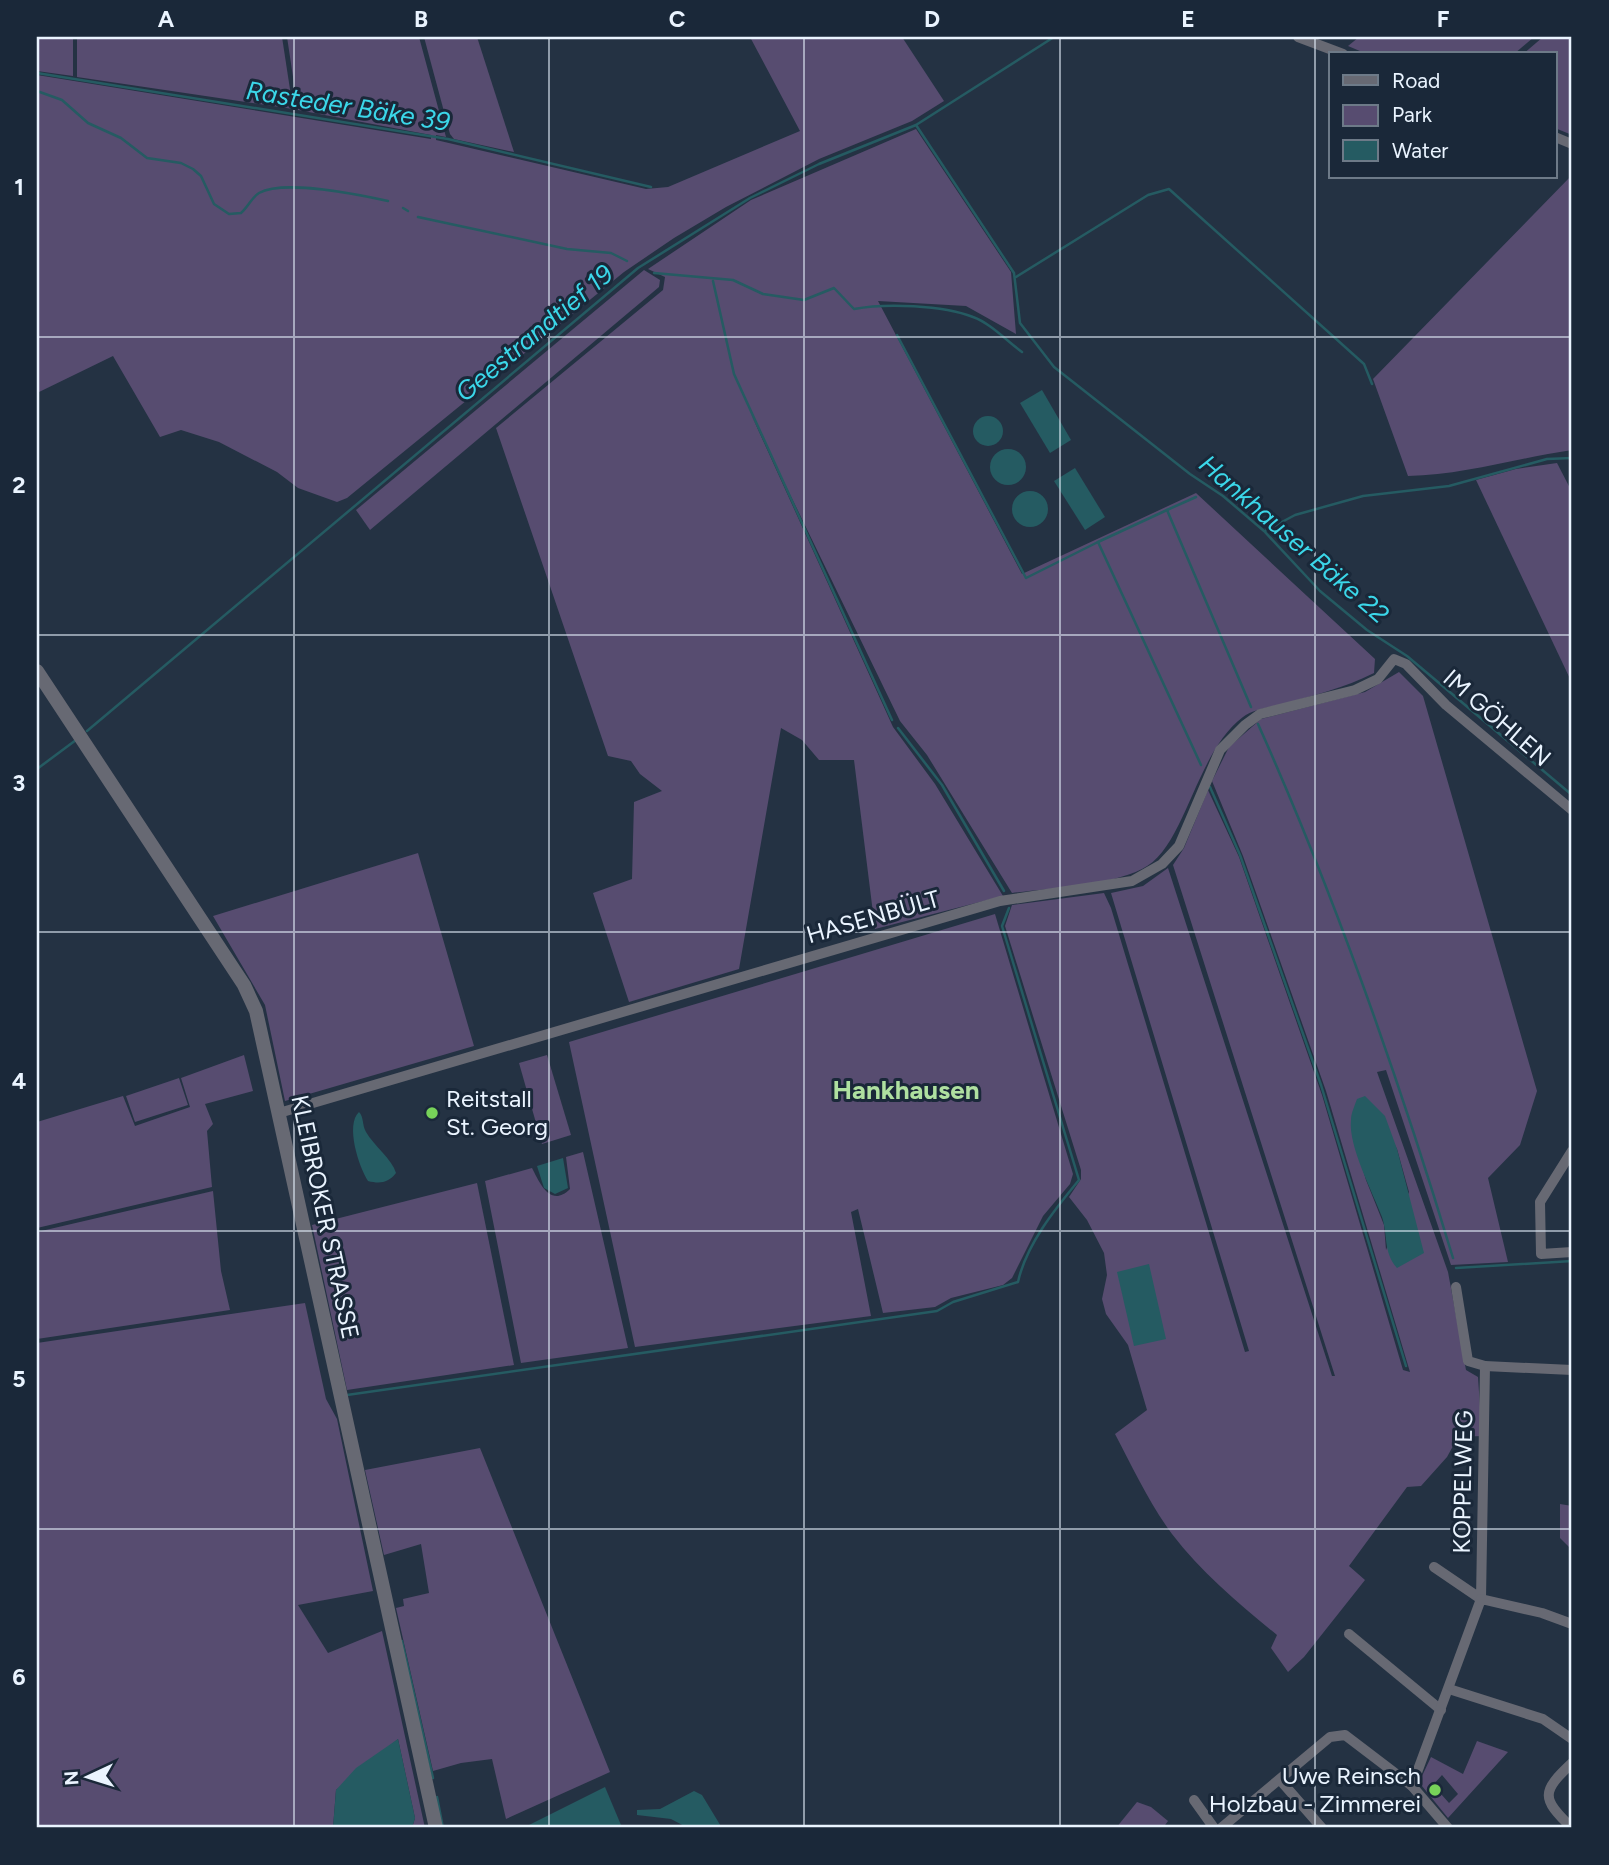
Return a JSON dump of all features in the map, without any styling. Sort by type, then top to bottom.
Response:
[{"type":"street","points":[[1298,37],[1338,52]]},
{"type":"street","name":"IM GÖHLEN","points":[[1394,659],[1406,664],[1446,705],[1572,810]]},
{"type":"street","name":"HASENBÜLT","points":[[279,1112],[1000,901],[1132,881],[1162,863],[1179,846],[1220,750],[1245,725],[1260,714],[1355,690],[1378,679],[1394,659]]},
{"type":"street","name":"KLEIBROKER STRASSE","points":[[37,671],[244,985],[262,1033],[436,1828]]},
{"type":"street","points":[[1572,1151],[1540,1202],[1541,1254],[1572,1252]]},
{"type":"street","points":[[1456,1287],[1468,1361],[1485,1366],[1572,1370]]},
{"type":"street","name":"KOPPELWEG","points":[[1412,1787],[1481,1599],[1485,1366]]},
{"type":"street","points":[[1434,1567],[1481,1599],[1542,1613],[1572,1624]]},
{"type":"street","points":[[1349,1634],[1441,1710]]},
{"type":"street","points":[[1449,1689],[1543,1719],[1572,1740]]},
{"type":"street","points":[[1222,1828],[1330,1737],[1338,1734],[1346,1735],[1412,1787],[1448,1828]]},
{"type":"street","points":[[1572,1763],[1551,1783],[1548,1794],[1550,1808],[1572,1828]]},
{"type":"street","points":[[1280,1780],[1322,1828]]},
{"type":"street","points":[[1194,1800],[1214,1828]]},
{"type":"green space","points":[[37,37],[73,37],[73,76],[37,71]]},
{"type":"green space","points":[[77,37],[282,37],[293,109],[77,77]]},
{"type":"green space","points":[[287,37],[419,37],[446,137],[436,135],[436,140],[646,189],[668,187],[800,131],[750,37],[902,37],[944,101],[912,121],[819,159],[726,207],[674,238],[624,272],[347,498],[337,502],[298,488],[277,472],[219,442],[181,430],[160,437],[113,356],[37,393],[37,75],[431,139],[431,135],[298,110]]},
{"type":"green space","points":[[424,37],[477,37],[514,152],[454,139],[450,134]]},
{"type":"green space","points":[[1359,37],[1534,37],[1516,52],[1362,52],[1348,46]]},
{"type":"green space","points":[[1543,37],[1572,37],[1572,135],[1556,128],[1556,52],[1525,52]]},
{"type":"green space","points":[[916,129],[1011,272],[1016,334],[966,306],[878,301],[1022,574],[1196,493],[1375,659],[1374,673],[1340,687],[1257,710],[1243,717],[1226,733],[1213,753],[1169,842],[1157,858],[1142,869],[1096,883],[1012,893],[927,755],[900,721],[751,414],[893,727],[935,784],[1003,896],[875,929],[854,760],[819,760],[802,740],[781,728],[739,969],[629,1002],[593,893],[632,879],[634,802],[662,791],[640,774],[631,761],[608,756],[496,428],[663,290],[665,277],[648,269],[751,200]]},
{"type":"green space","points":[[1572,175],[1572,450],[1470,469],[1408,476],[1373,379]]},
{"type":"green space","points":[[644,270],[660,280],[659,287],[370,530],[356,510]]},
{"type":"green space","points":[[1557,463],[1572,492],[1572,683],[1476,480],[1516,469]]},
{"type":"green space","points":[[1399,672],[1423,696],[1537,1091],[1520,1145],[1488,1178],[1508,1262],[1451,1265],[1386,1070],[1377,1072],[1448,1272],[1466,1370],[1478,1377],[1482,1436],[1458,1437],[1447,1457],[1421,1486],[1407,1487],[1349,1566],[1365,1580],[1304,1657],[1288,1672],[1271,1648],[1277,1635],[1208,1575],[1172,1534],[1149,1498],[1115,1434],[1147,1410],[1128,1345],[1106,1314],[1102,1299],[1107,1275],[1104,1253],[1087,1220],[1069,1197],[1081,1179],[1081,1170],[1005,926],[1012,905],[1104,893],[1111,908],[1245,1352],[1249,1351],[1111,893],[1143,886],[1168,868],[1332,1376],[1335,1376],[1173,865],[1184,848],[1208,790],[1239,857],[1322,1095],[1403,1370],[1410,1372],[1326,1091],[1243,856],[1212,781],[1229,747],[1261,719],[1365,692]],"holes":[[[1352,1132],[1389,1134],[1397,1149],[1409,1192],[1386,1250],[1384,1225],[1366,1180]]]},
{"type":"green space","points":[[418,853],[474,1046],[285,1101],[265,1005],[213,916]]},
{"type":"green space","points":[[995,914],[1073,1174],[1070,1184],[1043,1216],[1012,1278],[1003,1285],[951,1298],[935,1307],[883,1313],[858,1209],[851,1212],[871,1316],[635,1347],[569,1042]]},
{"type":"green space","points":[[244,1055],[253,1091],[205,1104],[213,1124],[207,1131],[212,1187],[37,1228],[37,1122],[123,1096],[135,1126],[190,1107],[181,1078]]},
{"type":"green space","points":[[547,1055],[571,1135],[542,1144],[519,1063]]},
{"type":"green space","points":[[179,1078],[188,1105],[135,1122],[126,1096]]},
{"type":"green space","points":[[583,1152],[628,1348],[521,1363],[485,1181],[532,1168],[547,1192],[557,1196],[570,1189],[566,1157]]},
{"type":"green space","points":[[477,1183],[514,1365],[347,1390],[312,1225]]},
{"type":"green space","points":[[213,1191],[221,1271],[230,1310],[37,1339],[37,1232]]},
{"type":"green space","points":[[305,1303],[326,1399],[337,1419],[373,1591],[298,1605],[328,1653],[382,1631],[425,1828],[412,1828],[415,1818],[398,1739],[336,1790],[333,1828],[37,1828],[37,1343]]},
{"type":"green space","points":[[480,1448],[610,1772],[506,1819],[492,1759],[461,1763],[433,1771],[396,1608],[404,1606],[403,1599],[429,1593],[421,1544],[384,1555],[365,1470]]},
{"type":"green space","points":[[1560,1504],[1572,1506],[1572,1550],[1560,1538]]},
{"type":"green space","points":[[1477,1741],[1508,1752],[1448,1818],[1422,1786],[1422,1776],[1431,1757],[1463,1774]],"holes":[[[1442,1775],[1458,1794],[1449,1803],[1433,1785]]]},
{"type":"green space","points":[[1137,1802],[1151,1807],[1168,1821],[1163,1828],[1116,1828]]},
{"type":"water","points":[[1042,390],[1071,440],[1050,453],[1020,403]]},
{"type":"water","points":[[988,416],[999,420],[1003,431],[999,442],[988,446],[977,442],[973,431],[977,420]]},
{"type":"water","points":[[1008,449],[1020,455],[1026,467],[1020,479],[1008,485],[996,479],[990,467],[996,455]]},
{"type":"water","points":[[1075,468],[1105,517],[1085,530],[1054,481]]},
{"type":"water","points":[[1030,491],[1042,497],[1048,509],[1042,521],[1030,527],[1018,521],[1012,509],[1018,497]]},
{"type":"water","points":[[1365,1096],[1385,1116],[1397,1149],[1424,1253],[1397,1268],[1388,1250],[1382,1217],[1353,1143],[1352,1115],[1357,1099]]},
{"type":"water","points":[[359,1112],[366,1132],[396,1173],[387,1181],[368,1181],[361,1166],[353,1136],[355,1118]]},
{"type":"water","points":[[563,1158],[568,1188],[555,1194],[544,1188],[537,1166]]},
{"type":"water","points":[[1149,1264],[1166,1339],[1134,1346],[1117,1272]]},
{"type":"water","points":[[398,1739],[415,1818],[412,1828],[333,1828],[336,1790],[356,1768]]},
{"type":"water","points":[[605,1787],[621,1825],[615,1828],[523,1828]]},
{"type":"water","points":[[694,1791],[702,1795],[722,1828],[688,1828],[671,1819],[637,1815],[637,1810],[660,1809]]},
{"type":"waterway","name":"Geestrandtief 19","points":[[87,731],[638,268],[750,198],[819,164],[916,125],[1054,37]]},
{"type":"waterway","name":"Rasteder Bäke 39","points":[[37,73],[448,139],[651,187]]},
{"type":"waterway","points":[[37,91],[62,100],[88,123],[121,138],[147,158],[181,163],[193,169],[201,176],[214,204],[229,214],[241,213],[254,197],[271,189],[304,188],[388,201]]},
{"type":"waterway","name":"Hankhauser Bäke 22","points":[[916,125],[1014,273],[1020,323],[1054,367],[1190,474],[1223,496],[1264,531],[1320,591],[1367,630],[1407,656],[1572,795]]},
{"type":"waterway","points":[[1016,277],[1148,195],[1169,189],[1364,364],[1372,384]]},
{"type":"waterway","points":[[403,208],[408,211]]},
{"type":"waterway","points":[[418,217],[567,249],[611,253],[627,261]]},
{"type":"waterway","name":"Hankhauser Bäke 22","points":[[654,273],[733,280],[763,294],[804,300],[834,288],[854,309],[897,306],[961,313],[992,328],[1022,352]]},
{"type":"waterway","points":[[713,281],[734,374],[892,720]]},
{"type":"waterway","points":[[897,335],[1026,578],[1098,542]]},
{"type":"waterway","points":[[1265,531],[1295,515],[1363,496],[1449,486],[1547,459],[1572,458]]},
{"type":"waterway","points":[[1196,497],[1167,510],[1251,707]]},
{"type":"waterway","points":[[1167,510],[1098,542],[1201,765]]},
{"type":"waterway","points":[[1258,724],[1314,855],[1364,988],[1453,1258]]},
{"type":"waterway","points":[[898,728],[942,785],[1004,891]]},
{"type":"waterway","name":"Geestrandtief 19","points":[[37,769],[76,740]]},
{"type":"waterway","points":[[1210,787],[1240,855],[1321,1085],[1406,1366]]},
{"type":"waterway","points":[[347,1395],[937,1311],[953,1302],[1018,1282],[1034,1241],[1079,1180],[1002,926],[1009,908]]},
{"type":"waterway","points":[[1456,1268],[1572,1261]]},
{"type":"waterway","points":[[402,1641],[433,1778]]},
{"type":"waterway","points":[[437,1797],[443,1828]]},
{"type":"place","name":"Reitstall St. Georg","points":[[432,1113]]},
{"type":"place","name":"Uwe Reinsch Holzbau - Zimmerei","points":[[1435,1790]]},
{"type":"district","name":"Hankhausen","points":[[906,1090]]}]
